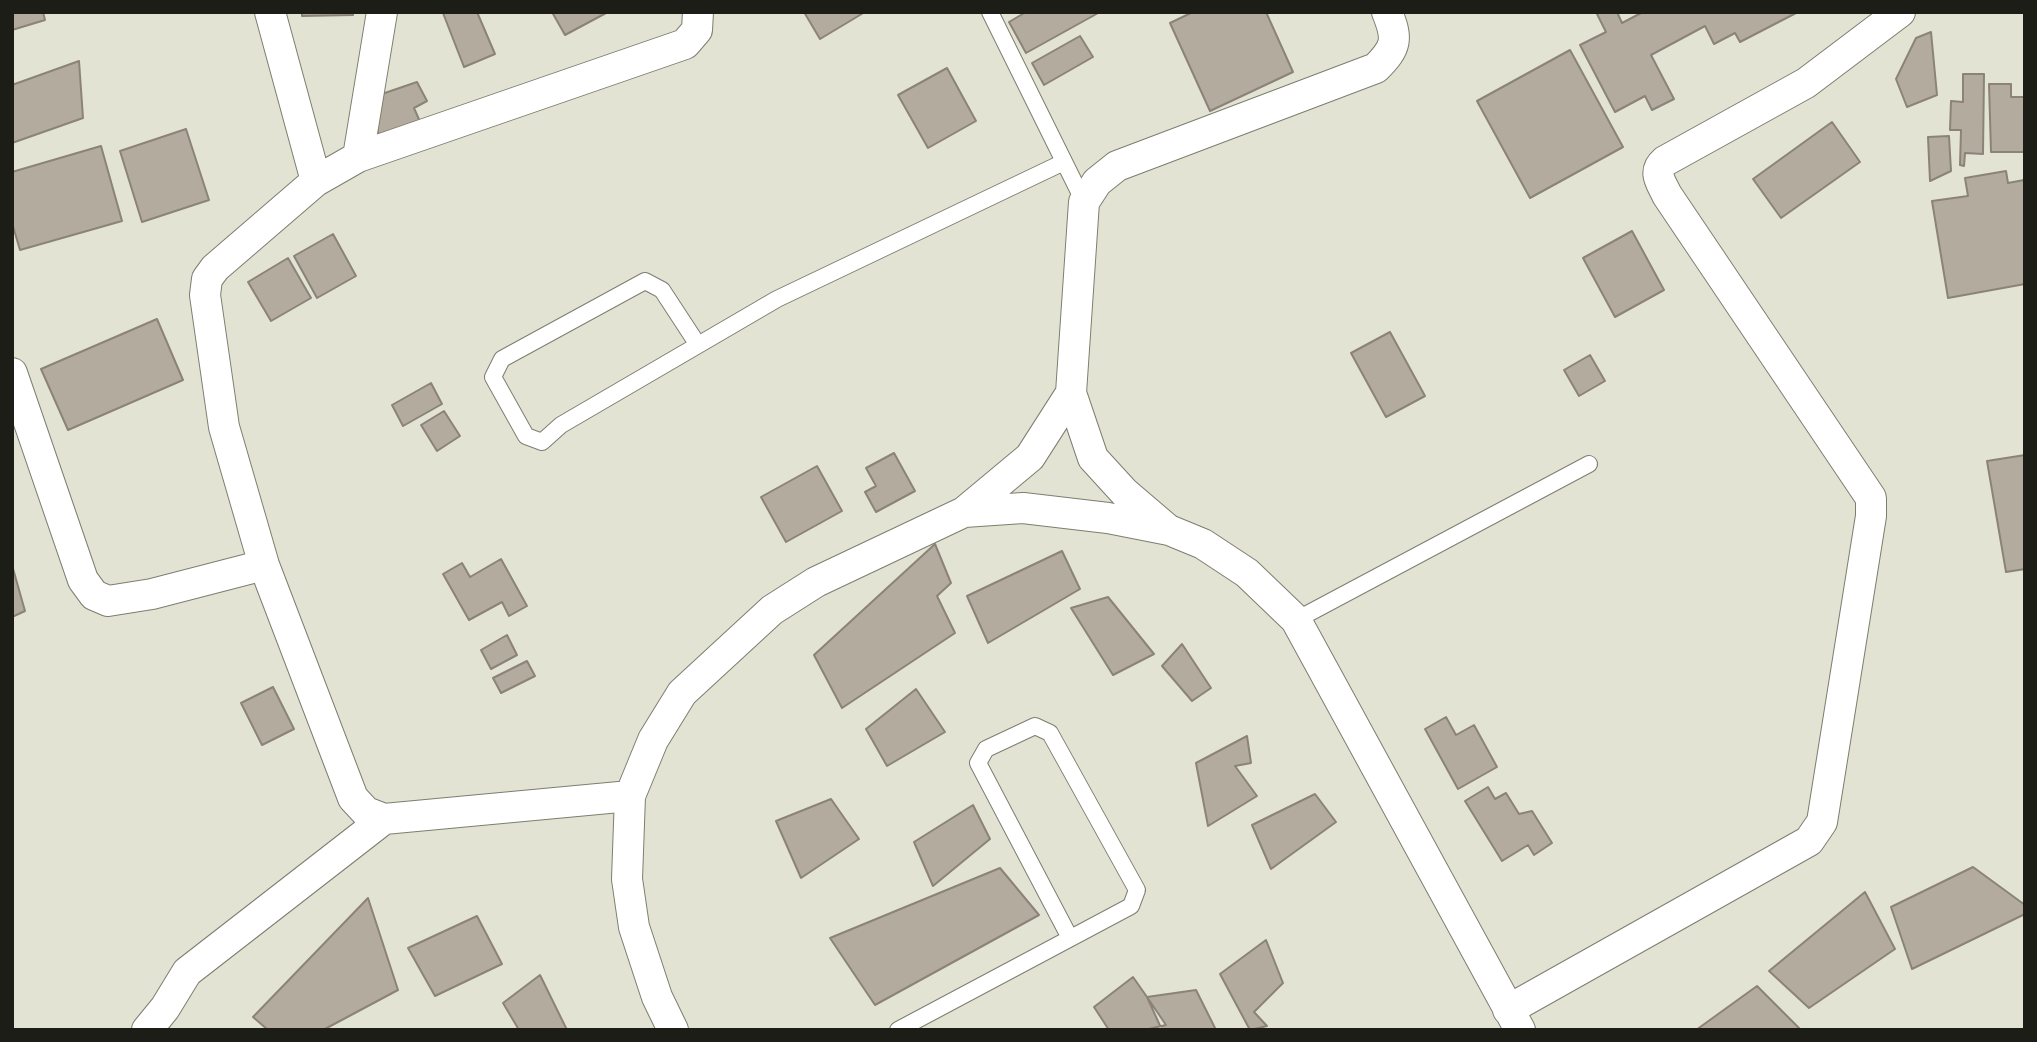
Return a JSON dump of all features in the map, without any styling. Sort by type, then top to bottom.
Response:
[{"type":"street","points":[[270,12],[316,181]]},
{"type":"street","points":[[358,157],[382,12]]},
{"type":"street","points":[[630,796],[384,819],[366,812],[354,798],[264,565],[224,427],[205,295],[207,279],[215,268],[316,181],[358,157],[685,44],[697,30],[698,12]]},
{"type":"street","points":[[1169,530],[1125,493],[1093,458],[1071,393],[1084,202],[1097,182],[1117,166],[1376,68],[1391,53],[1396,34],[1387,12]]},
{"type":"street","points":[[964,512],[1023,508],[1061,511],[1169,530],[1203,544],[1247,573],[1296,620],[1514,1020],[1809,841],[1822,822],[1871,516],[1871,498],[1667,195],[1657,174],[1659,166],[1665,161],[1806,83],[1900,12]]},
{"type":"street","points":[[12,373],[83,580],[94,595],[107,601],[152,594],[264,565]]},
{"type":"street","points":[[673,1030],[657,997],[634,927],[627,879],[630,796],[653,740],[682,693],[772,610],[816,582],[964,512],[1030,457],[1071,393]]},
{"type":"street","points":[[147,1030],[165,1009],[187,972],[384,819]]},
{"type":"lane","points":[[990,12],[1084,202]]},
{"type":"lane","points":[[698,345],[662,290],[645,281],[502,359],[493,377],[526,436],[542,442],[561,425],[777,299],[1064,162]]},
{"type":"lane","points":[[1296,620],[1589,464]]},
{"type":"lane","points":[[898,1030],[1131,906],[1137,890],[1050,733],[1035,726],[986,749],[978,763],[1070,938]]},
{"type":"building","points":[[12,12],[43,12],[45,20],[12,30]]},
{"type":"building","points":[[302,12],[353,12],[353,15],[302,16]]},
{"type":"building","points":[[477,12],[495,54],[464,67],[443,13]]},
{"type":"building","points":[[552,12],[608,12],[565,35]]},
{"type":"building","points":[[804,12],[865,12],[820,39]]},
{"type":"building","points":[[1026,12],[1100,12],[1026,53],[1009,22]]},
{"type":"building","points":[[1193,12],[1266,12],[1293,72],[1210,111],[1170,23]]},
{"type":"building","points":[[1617,12],[1622,23],[1643,12],[1798,12],[1740,42],[1735,33],[1714,44],[1705,26],[1651,55],[1674,99],[1652,110],[1645,96],[1615,112],[1580,45],[1606,32],[1597,14]]},
{"type":"building","points":[[1931,32],[1937,95],[1907,107],[1896,79],[1916,38]]},
{"type":"building","points":[[1080,36],[1093,57],[1044,85],[1032,63]]},
{"type":"building","points":[[1570,50],[1623,147],[1530,198],[1477,101]]},
{"type":"building","points":[[79,61],[83,118],[12,143],[12,85]]},
{"type":"building","points":[[947,68],[976,121],[928,148],[898,95]]},
{"type":"building","points":[[1963,74],[1984,74],[1983,154],[1965,153],[1964,166],[1960,165],[1961,130],[1950,130],[1951,101],[1963,102]]},
{"type":"building","points":[[417,82],[427,101],[414,108],[424,131],[380,147],[373,97]]},
{"type":"building","points":[[1989,84],[2011,84],[2011,97],[2025,97],[2025,152],[1991,152]]},
{"type":"building","points":[[1832,122],[1860,162],[1781,218],[1753,179]]},
{"type":"building","points":[[186,129],[209,200],[142,222],[120,151]]},
{"type":"building","points":[[1949,136],[1951,171],[1930,181],[1928,137]]},
{"type":"building","points":[[101,146],[122,221],[20,250],[12,223],[12,172]]},
{"type":"building","points":[[2006,171],[2008,183],[2024,180],[2025,284],[1948,298],[1932,201],[1968,196],[1965,178]]},
{"type":"building","points":[[1632,231],[1664,290],[1615,317],[1583,258]]},
{"type":"building","points":[[333,234],[356,276],[317,298],[294,256]]},
{"type":"building","points":[[288,258],[311,298],[271,321],[248,282]]},
{"type":"building","points":[[157,319],[183,380],[68,430],[41,369]]},
{"type":"building","points":[[1390,332],[1425,396],[1386,417],[1351,353]]},
{"type":"building","points":[[1590,355],[1605,381],[1579,396],[1564,370]]},
{"type":"building","points":[[431,383],[442,404],[403,426],[392,405]]},
{"type":"building","points":[[444,411],[460,436],[437,451],[421,425]]},
{"type":"building","points":[[894,453],[915,491],[876,512],[865,492],[876,486],[866,468]]},
{"type":"building","points":[[2025,455],[2025,569],[2006,572],[1987,461]]},
{"type":"building","points":[[817,466],[842,511],[786,542],[761,497]]},
{"type":"building","points":[[935,544],[951,583],[937,596],[955,633],[842,708],[814,655]]},
{"type":"building","points":[[1062,551],[1080,589],[988,643],[967,596]]},
{"type":"building","points":[[501,559],[527,606],[509,616],[502,602],[469,620],[443,574],[462,563],[470,577]]},
{"type":"building","points":[[12,565],[25,611],[12,617]]},
{"type":"building","points":[[1108,597],[1154,654],[1113,675],[1071,608]]},
{"type":"building","points":[[507,635],[517,655],[491,669],[481,650]]},
{"type":"building","points":[[1182,644],[1211,688],[1192,701],[1162,666]]},
{"type":"building","points":[[527,661],[535,676],[501,693],[493,678]]},
{"type":"building","points":[[273,687],[294,729],[262,745],[241,703]]},
{"type":"building","points":[[916,689],[945,732],[887,766],[866,729]]},
{"type":"building","points":[[1446,717],[1456,735],[1474,725],[1497,767],[1458,789],[1425,729]]},
{"type":"building","points":[[1247,736],[1251,763],[1235,766],[1257,796],[1208,826],[1196,763]]},
{"type":"building","points":[[1488,787],[1495,799],[1506,793],[1519,814],[1532,811],[1552,843],[1534,855],[1528,845],[1502,861],[1465,801]]},
{"type":"building","points":[[1315,794],[1336,822],[1271,869],[1252,825]]},
{"type":"building","points":[[831,799],[859,839],[801,878],[776,821]]},
{"type":"building","points":[[973,805],[990,839],[933,886],[914,842]]},
{"type":"building","points":[[1973,867],[2025,905],[2025,914],[1912,969],[1891,907]]},
{"type":"building","points":[[1000,868],[1039,915],[875,1005],[830,938]]},
{"type":"building","points":[[1865,892],[1895,949],[1809,1008],[1769,971]]},
{"type":"building","points":[[368,898],[398,990],[323,1030],[268,1030],[253,1017]]},
{"type":"building","points":[[477,916],[502,964],[435,996],[408,948]]},
{"type":"building","points":[[1266,940],[1283,983],[1254,1012],[1267,1026],[1250,1030],[1220,974]]},
{"type":"building","points":[[540,975],[567,1030],[519,1030],[503,1003]]},
{"type":"building","points":[[1133,977],[1166,1025],[1144,1030],[1109,1030],[1094,1007]]},
{"type":"building","points":[[1757,986],[1801,1030],[1696,1030]]},
{"type":"building","points":[[1196,990],[1216,1030],[1162,1030],[1147,997]]}]
